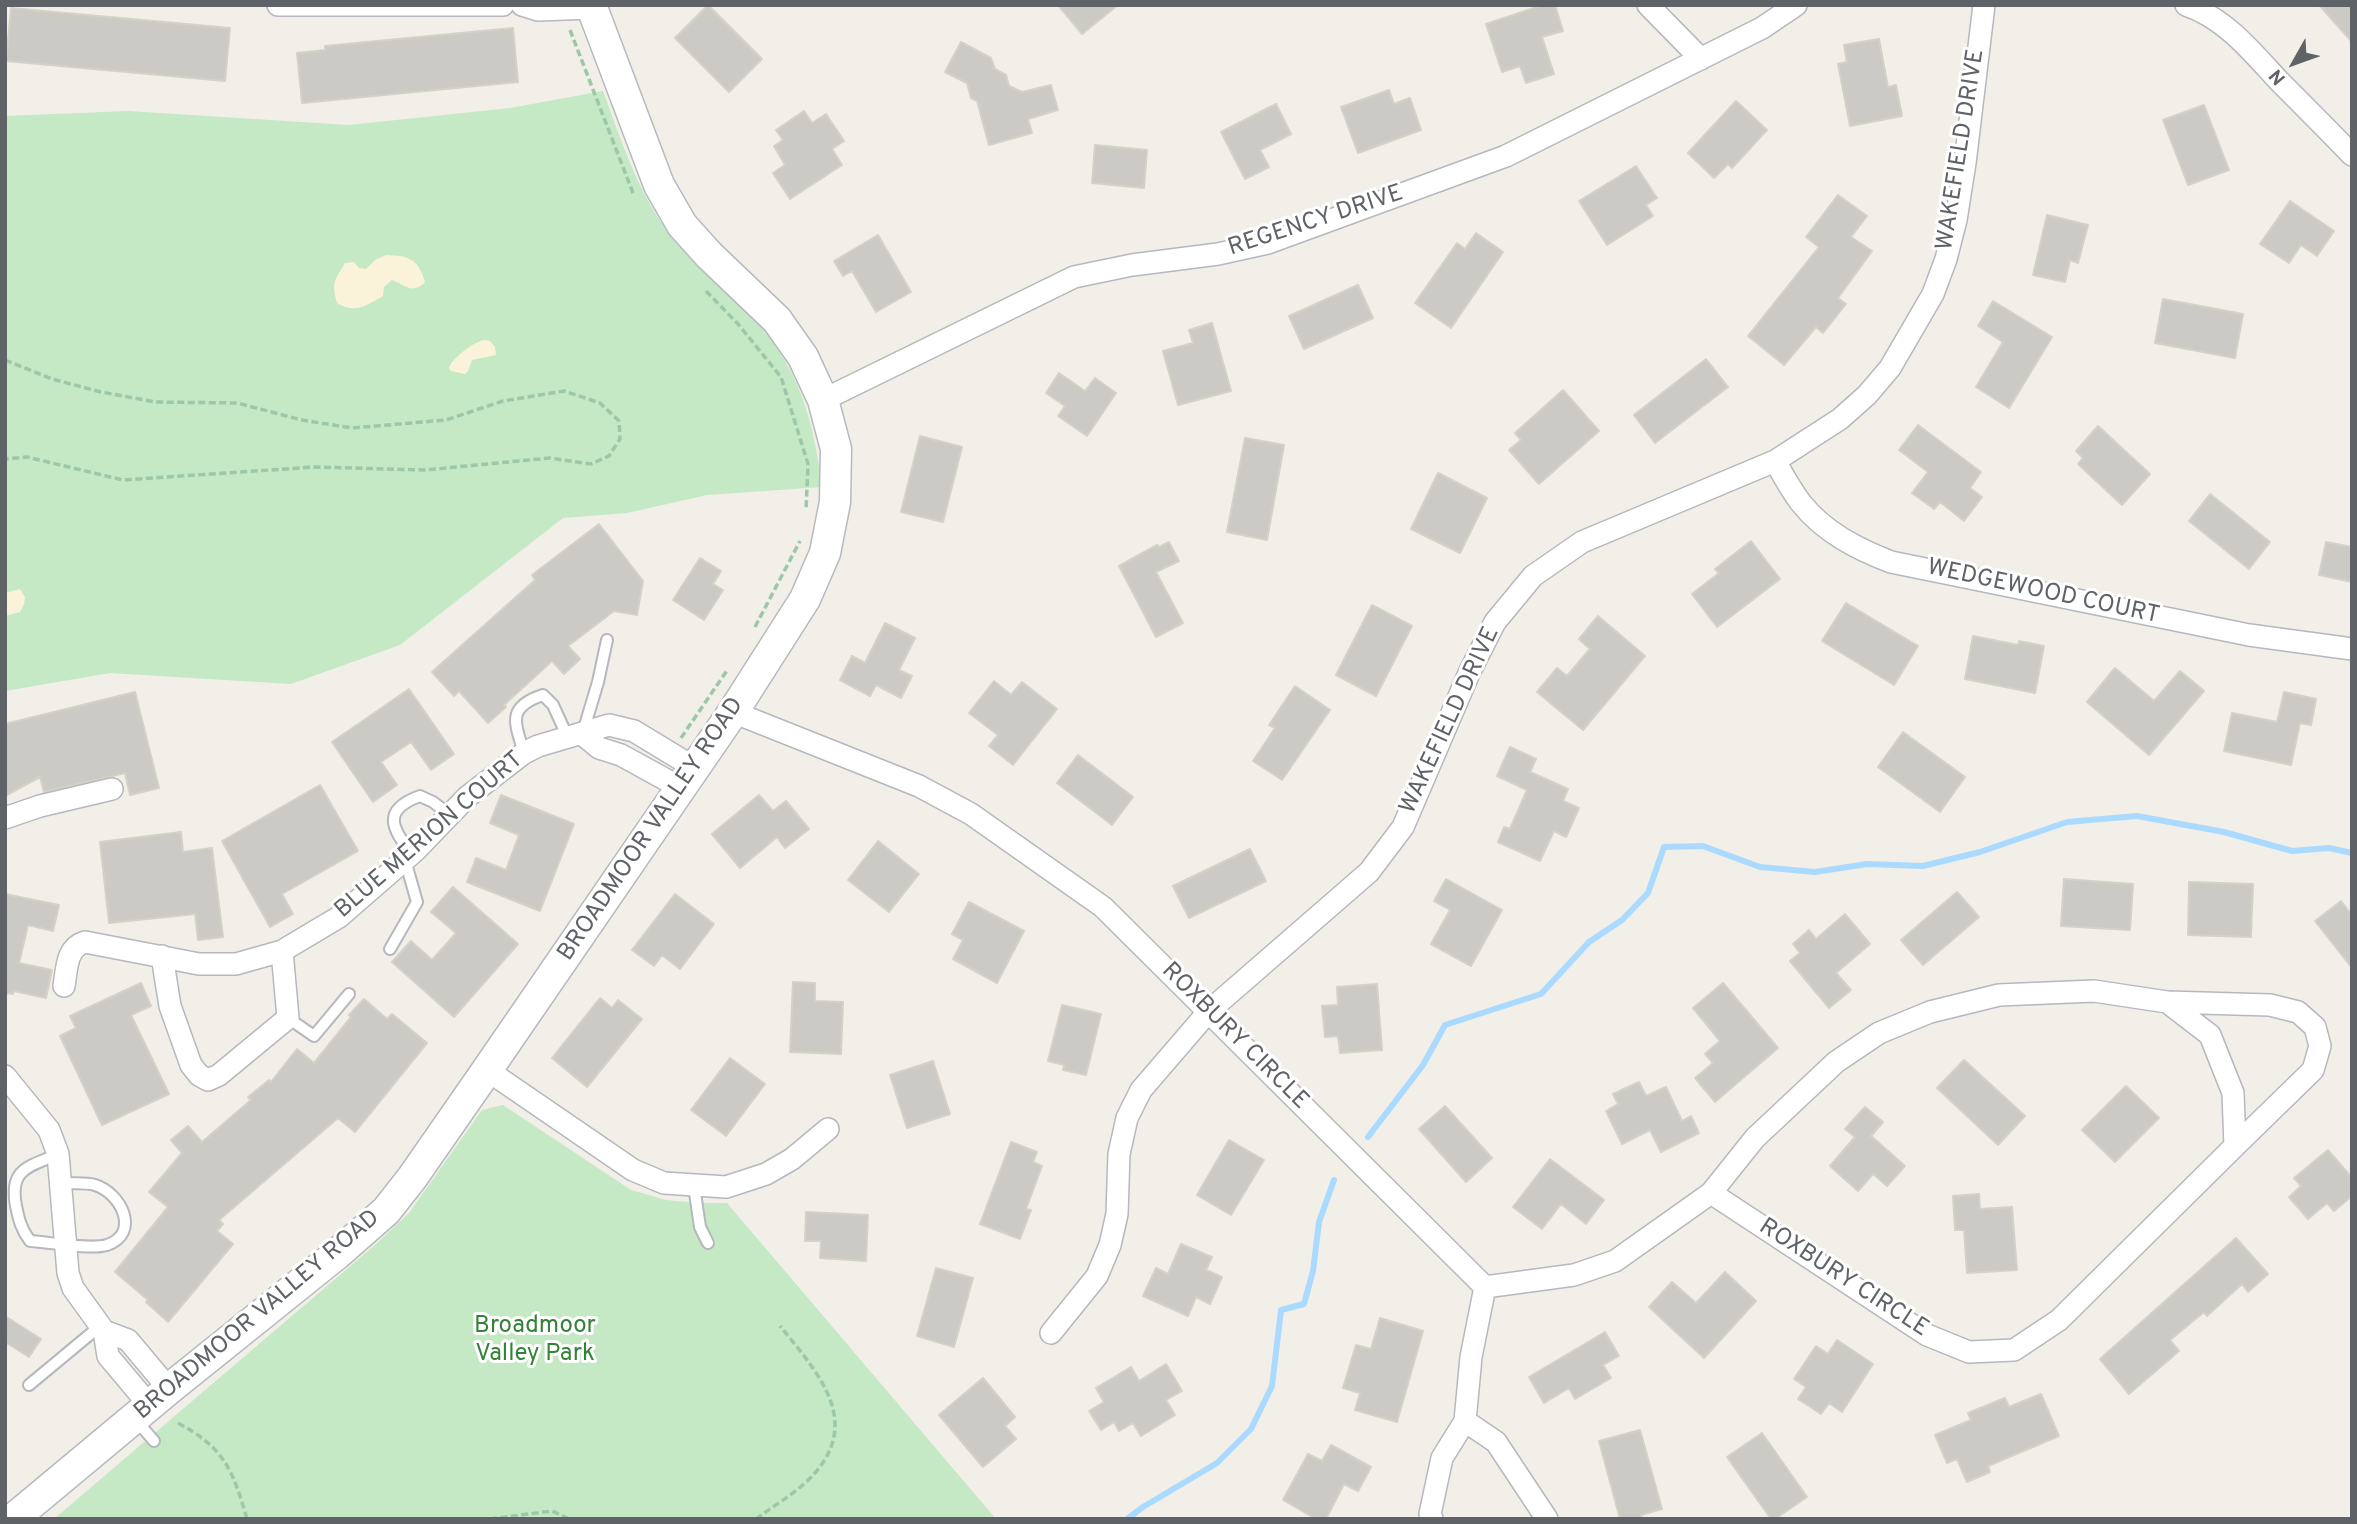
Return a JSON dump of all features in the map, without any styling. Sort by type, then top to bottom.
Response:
[{"type":"street","points":[[278,5],[503,5]]},
{"type":"street","points":[[522,5],[538,10],[582,7]]},
{"type":"street","points":[[1648,5],[1701,59]]},
{"type":"street","name":"REGENCY DRIVE","points":[[823,400],[1074,277],[1132,265],[1218,254],[1268,243],[1506,156],[1762,28],[1796,5]]},
{"type":"street","name":"WAKEFIELD DRIVE","points":[[1051,1333],[1097,1276],[1110,1245],[1116,1214],[1119,1154],[1127,1118],[1141,1090],[1209,1011],[1369,872],[1403,827],[1470,671],[1495,622],[1533,576],[1582,542],[1774,461],[1840,419],[1867,395],[1890,368],[1933,294],[1946,259],[1965,163],[1984,5]]},
{"type":"street","points":[[2186,5],[2219,22],[2240,40],[2352,155]]},
{"type":"street","name":"BROADMOOR VALLEY ROAD","points":[[13,1519],[152,1414],[386,1211],[487,1070],[682,770],[733,712],[805,599],[825,553],[835,502],[836,449],[823,400],[803,357],[777,320],[709,255],[682,225],[659,185],[582,7]]},
{"type":"street","name":"WEDGEWOOD COURT","points":[[1774,461],[1801,503],[1820,522],[1863,551],[1891,562],[2249,635],[2352,649]]},
{"type":"street","name":"ROXBURY CIRCLE","points":[[733,712],[919,786],[971,814],[1104,907],[1485,1287],[1574,1275],[1615,1261],[1711,1194],[1755,1138],[1836,1062],[1879,1033],[1930,1012],[1999,995],[2094,991],[2167,1002],[2270,1005],[2298,1012],[2315,1027],[2320,1046],[2313,1070],[2060,1320],[2014,1350],[1969,1352],[1927,1335],[1711,1194]]},
{"type":"street","name":"BLUE MERION COURT","points":[[64,986],[69,955],[76,945],[85,942],[199,964],[236,964],[282,951],[339,917],[408,857],[476,789],[524,753],[538,746],[609,725],[634,731],[682,770]]},
{"type":"street","points":[[575,736],[621,755],[682,770]]},
{"type":"street","points":[[5,818],[40,806],[112,789]]},
{"type":"street","points":[[162,956],[170,1006],[191,1065],[199,1075],[208,1080],[219,1075],[288,1018],[282,951]]},
{"type":"street","name":"ROXBURY CIRCLE","points":[[2167,1002],[2210,1035],[2234,1093],[2235,1146]]},
{"type":"street","points":[[487,1070],[633,1170],[664,1184],[726,1187],[766,1174],[792,1159],[828,1129]]},
{"type":"street","points":[[5,1076],[49,1130],[58,1154],[68,1273],[73,1288],[102,1328],[108,1356],[152,1414]]},
{"type":"street","points":[[1432,1519],[1430,1514],[1442,1458],[1465,1421],[1471,1357],[1485,1287]]},
{"type":"street","points":[[1465,1421],[1496,1442],[1548,1519]]},
{"type":"lane","points":[[575,736],[598,682],[607,640]]},
{"type":"lane","points":[[524,753],[514,721],[519,708],[532,698],[543,695],[575,736]]},
{"type":"lane","points":[[390,949],[417,902],[408,857],[392,823],[395,813],[406,801],[420,796],[450,815]]},
{"type":"lane","points":[[288,1018],[314,1036],[349,994]]},
{"type":"lane","points":[[58,1154],[28,1167],[16,1178],[13,1190],[20,1227],[30,1241],[93,1247],[109,1244],[120,1236],[126,1223],[122,1208],[111,1194],[94,1185],[62,1183]]},
{"type":"lane","points":[[694,1186],[700,1227],[708,1243]]},
{"type":"lane","points":[[29,1385],[102,1328]]},
{"type":"path","points":[[582,7],[628,185],[635,196]]},
{"type":"path","points":[[703,287],[738,324],[781,377],[808,464],[805,519]]},
{"type":"path","points":[[5,360],[52,379],[101,392],[156,402],[237,403],[352,428],[446,420],[503,401],[564,391],[600,402],[619,421],[621,439],[609,456],[591,464],[550,458],[425,470],[314,467],[123,480],[27,457],[5,459]]},
{"type":"path","points":[[750,635],[805,532]]},
{"type":"path","points":[[682,770],[729,667]]},
{"type":"path","points":[[756,1519],[804,1483],[828,1456],[833,1438],[832,1399],[815,1368],[780,1326]]},
{"type":"path","points":[[178,1423],[210,1443],[223,1458],[234,1474],[247,1519]]},
{"type":"path","points":[[490,1519],[552,1511],[569,1519]]},
{"type":"green space","points":[[603,91],[631,166],[659,219],[687,255],[764,330],[790,370],[800,391],[814,436],[822,487],[707,495],[627,513],[563,518],[400,645],[291,684],[110,673],[5,691],[5,116],[128,111],[349,125],[510,108]]},
{"type":"green space","name":"Broadmoor Valley Park","points":[[503,1105],[631,1190],[666,1200],[727,1203],[996,1519],[54,1519],[375,1245],[409,1213],[482,1110]]},
{"type":"sand","points":[[386,255],[412,260],[425,282],[413,288],[392,280],[384,287],[383,296],[365,306],[349,308],[337,303],[335,281],[345,263],[354,262],[359,268],[366,269],[375,260]]},
{"type":"sand","points":[[484,340],[490,341],[495,347],[496,355],[472,360],[465,374],[451,371],[451,364],[459,355]]},
{"type":"sand","points":[[20,589],[25,597],[20,612],[5,616],[5,593]]},
{"type":"building","points":[[708,5],[762,59],[729,92],[675,38]]},
{"type":"building","points":[[1058,5],[1118,5],[1082,34]]},
{"type":"building","points":[[1543,5],[1555,5],[1563,31],[1542,37],[1554,74],[1526,83],[1520,66],[1502,72],[1486,24]]},
{"type":"building","points":[[2319,5],[2352,5],[2352,42]]},
{"type":"building","points":[[11,8],[230,28],[225,81],[6,61]]},
{"type":"building","points":[[513,28],[518,82],[302,103],[297,53],[325,50],[325,46]]},
{"type":"building","points":[[1879,39],[1888,87],[1896,85],[1902,116],[1850,126],[1838,64],[1847,62],[1844,45]]},
{"type":"building","points":[[961,42],[991,58],[995,69],[1006,75],[1009,86],[1022,92],[1051,85],[1058,110],[1028,119],[1032,133],[989,145],[977,101],[971,98],[967,83],[945,72]]},
{"type":"building","points":[[1389,90],[1394,104],[1410,98],[1421,130],[1358,153],[1341,107]]},
{"type":"building","points":[[1736,101],[1767,130],[1732,168],[1728,164],[1714,178],[1688,153]]},
{"type":"building","points":[[1276,104],[1291,134],[1260,150],[1269,167],[1245,179],[1221,132]]},
{"type":"building","points":[[2204,105],[2229,170],[2188,185],[2163,120]]},
{"type":"building","points":[[804,111],[812,123],[826,114],[844,141],[832,149],[842,165],[790,199],[773,173],[785,165],[774,146],[783,140],[776,130]]},
{"type":"building","points":[[1095,145],[1147,150],[1144,188],[1092,183]]},
{"type":"building","points":[[1636,166],[1657,198],[1646,205],[1653,216],[1607,245],[1579,201]]},
{"type":"building","points":[[1838,195],[1867,216],[1851,237],[1872,251],[1838,298],[1846,304],[1823,333],[1816,327],[1784,365],[1748,336],[1819,247],[1806,237]]},
{"type":"building","points":[[2290,201],[2334,231],[2317,256],[2301,245],[2289,263],[2260,244]]},
{"type":"building","points":[[2047,215],[2088,225],[2078,263],[2070,260],[2065,282],[2033,275]]},
{"type":"building","points":[[1476,233],[1503,252],[1451,328],[1415,303],[1457,243],[1465,249]]},
{"type":"building","points":[[878,235],[911,292],[876,312],[852,271],[843,276],[834,261]]},
{"type":"building","points":[[1358,285],[1373,318],[1304,349],[1289,316]]},
{"type":"building","points":[[2163,299],[2243,314],[2235,358],[2155,343]]},
{"type":"building","points":[[1993,301],[2052,337],[2009,408],[1976,387],[2003,342],[1978,326]]},
{"type":"building","points":[[1212,323],[1231,391],[1178,405],[1163,351],[1193,343],[1189,330]]},
{"type":"building","points":[[1706,359],[1728,387],[1655,443],[1634,415]]},
{"type":"building","points":[[1059,373],[1085,391],[1095,378],[1116,393],[1087,436],[1058,416],[1065,406],[1046,393]]},
{"type":"building","points":[[1563,390],[1599,431],[1539,484],[1509,450],[1521,440],[1515,433]]},
{"type":"building","points":[[1918,425],[1981,472],[1970,488],[1982,497],[1964,521],[1940,502],[1934,509],[1912,493],[1928,472],[1899,450]]},
{"type":"building","points":[[2098,426],[2150,474],[2122,505],[2078,464],[2083,458],[2076,451]]},
{"type":"building","points":[[920,436],[962,447],[943,522],[901,512]]},
{"type":"building","points":[[1245,438],[1284,445],[1267,540],[1227,532]]},
{"type":"building","points":[[1438,473],[1487,498],[1460,553],[1411,529]]},
{"type":"building","points":[[2210,494],[2270,542],[2249,569],[2189,521]]},
{"type":"building","points":[[599,524],[643,581],[637,615],[614,611],[568,646],[580,659],[564,674],[552,661],[488,723],[459,691],[454,696],[432,672],[535,580],[532,575]]},
{"type":"building","points":[[1751,541],[1780,579],[1717,627],[1692,594],[1719,573],[1715,569]]},
{"type":"building","points":[[1169,542],[1179,561],[1156,572],[1183,623],[1156,637],[1119,566],[1157,545],[1159,547]]},
{"type":"building","points":[[2326,542],[2352,547],[2352,582],[2319,575]]},
{"type":"building","points":[[700,558],[721,571],[713,584],[723,590],[704,620],[673,600]]},
{"type":"building","points":[[1846,603],[1918,646],[1894,685],[1822,641]]},
{"type":"building","points":[[1372,605],[1412,626],[1376,696],[1336,675]]},
{"type":"building","points":[[1598,616],[1645,656],[1583,730],[1537,692],[1557,668],[1567,676],[1590,649],[1579,639]]},
{"type":"building","points":[[885,623],[915,638],[899,670],[912,676],[901,698],[876,685],[870,696],[840,680],[852,656],[865,663]]},
{"type":"building","points":[[1973,636],[2018,645],[2019,641],[2044,646],[2035,693],[1965,679]]},
{"type":"building","points":[[2115,668],[2154,701],[2180,671],[2204,691],[2149,755],[2087,702]]},
{"type":"building","points":[[994,681],[1011,695],[1022,682],[1057,709],[1013,765],[989,746],[998,735],[969,713]]},
{"type":"building","points":[[1295,686],[1330,710],[1282,780],[1253,761],[1275,728],[1269,725]]},
{"type":"building","points":[[409,689],[454,754],[431,770],[411,742],[381,762],[397,785],[373,802],[332,742]]},
{"type":"building","points":[[135,692],[159,788],[130,795],[125,773],[44,792],[40,777],[5,796],[5,724]]},
{"type":"building","points":[[2284,692],[2316,699],[2311,725],[2300,723],[2291,765],[2224,751],[2232,713],[2277,722]]},
{"type":"building","points":[[1903,732],[1965,777],[1940,812],[1878,767]]},
{"type":"building","points":[[1510,747],[1536,759],[1530,772],[1568,789],[1563,801],[1579,808],[1566,837],[1554,831],[1540,861],[1498,842],[1504,827],[1510,829],[1527,790],[1497,776]]},
{"type":"building","points":[[1078,755],[1133,797],[1112,825],[1057,783]]},
{"type":"building","points":[[320,785],[358,851],[282,894],[293,914],[270,927],[222,841]]},
{"type":"building","points":[[501,795],[574,824],[540,911],[467,882],[476,858],[506,870],[519,835],[490,823]]},
{"type":"building","points":[[759,795],[773,811],[786,801],[809,829],[785,848],[777,837],[740,868],[712,834]]},
{"type":"building","points":[[181,832],[183,852],[212,848],[223,937],[198,940],[195,914],[109,923],[100,842]]},
{"type":"building","points":[[878,841],[919,874],[889,912],[848,880]]},
{"type":"building","points":[[1250,849],[1266,881],[1189,918],[1173,886]]},
{"type":"building","points":[[1446,879],[1502,910],[1471,966],[1431,944],[1450,910],[1434,901]]},
{"type":"building","points":[[2064,879],[2133,884],[2130,930],[2061,926]]},
{"type":"building","points":[[2189,882],[2253,884],[2251,937],[2188,935]]},
{"type":"building","points":[[453,887],[518,944],[454,1017],[392,962],[411,941],[432,960],[456,933],[431,912]]},
{"type":"building","points":[[1957,892],[1979,917],[1923,965],[1901,940]]},
{"type":"building","points":[[5,894],[59,905],[53,931],[28,925],[19,963],[52,970],[46,998],[14,991],[13,994],[5,993]]},
{"type":"building","points":[[675,894],[714,924],[680,969],[662,955],[654,966],[632,950]]},
{"type":"building","points":[[2341,901],[2352,915],[2352,968],[2315,921]]},
{"type":"building","points":[[969,902],[1024,931],[997,983],[953,959],[963,940],[952,934]]},
{"type":"building","points":[[1845,914],[1870,944],[1836,973],[1851,990],[1829,1008],[1790,961],[1800,953],[1793,944],[1809,930],[1816,939]]},
{"type":"building","points":[[793,982],[815,983],[815,1001],[843,1002],[841,1054],[790,1052]]},
{"type":"building","points":[[141,983],[151,1006],[131,1015],[169,1094],[102,1125],[60,1036],[76,1028],[70,1016]]},
{"type":"building","points":[[1723,983],[1778,1048],[1715,1102],[1695,1078],[1713,1063],[1705,1054],[1720,1041],[1693,1008]]},
{"type":"building","points":[[1377,984],[1382,1050],[1340,1053],[1338,1036],[1325,1037],[1322,1006],[1338,1005],[1337,987]]},
{"type":"building","points":[[600,998],[612,1008],[618,1000],[642,1019],[587,1087],[552,1058]]},
{"type":"building","points":[[364,999],[387,1019],[392,1014],[427,1043],[355,1132],[338,1118],[219,1220],[223,1224],[217,1231],[233,1244],[168,1322],[146,1302],[148,1300],[115,1272],[168,1207],[149,1192],[182,1153],[171,1140],[188,1126],[202,1142],[251,1100],[248,1097],[269,1080],[271,1082],[297,1049],[314,1063]]},
{"type":"building","points":[[1062,1005],[1101,1014],[1086,1075],[1063,1070],[1064,1065],[1048,1061]]},
{"type":"building","points":[[730,1058],[765,1084],[726,1136],[691,1110]]},
{"type":"building","points":[[1964,1060],[2025,1116],[1998,1145],[1937,1088]]},
{"type":"building","points":[[933,1061],[950,1114],[907,1128],[890,1075]]},
{"type":"building","points":[[1639,1082],[1646,1096],[1666,1087],[1682,1121],[1691,1116],[1699,1133],[1661,1152],[1650,1130],[1622,1144],[1606,1111],[1618,1104],[1613,1094]]},
{"type":"building","points":[[2126,1086],[2159,1118],[2115,1162],[2082,1130]]},
{"type":"building","points":[[1445,1106],[1492,1158],[1466,1182],[1419,1129]]},
{"type":"building","points":[[1865,1107],[1883,1122],[1871,1136],[1905,1166],[1887,1186],[1873,1174],[1858,1191],[1830,1166],[1855,1137],[1845,1129]]},
{"type":"building","points":[[1229,1140],[1264,1160],[1231,1215],[1197,1195]]},
{"type":"building","points":[[1011,1142],[1037,1152],[1033,1162],[1042,1166],[1026,1209],[1031,1210],[1020,1239],[980,1224]]},
{"type":"building","points":[[2328,1150],[2352,1178],[2352,1196],[2334,1211],[2327,1203],[2308,1219],[2289,1197],[2301,1186],[2294,1178]]},
{"type":"building","points":[[1550,1159],[1604,1200],[1586,1224],[1561,1204],[1542,1229],[1513,1207]]},
{"type":"building","points":[[1979,1194],[1980,1209],[2012,1207],[2017,1270],[1967,1273],[1964,1230],[1955,1230],[1953,1196]]},
{"type":"building","points":[[806,1212],[868,1215],[866,1261],[820,1258],[821,1241],[805,1241]]},
{"type":"building","points":[[2236,1238],[2268,1274],[2248,1292],[2242,1284],[2207,1316],[2204,1312],[2170,1340],[2179,1351],[2129,1394],[2100,1359]]},
{"type":"building","points":[[1181,1244],[1212,1257],[1206,1270],[1222,1277],[1210,1304],[1196,1297],[1188,1316],[1143,1296],[1156,1268],[1168,1274]]},
{"type":"building","points":[[936,1268],[973,1278],[954,1347],[917,1336]]},
{"type":"building","points":[[1725,1272],[1756,1301],[1704,1358],[1649,1307],[1672,1282],[1696,1303]]},
{"type":"building","points":[[5,1316],[41,1339],[29,1357],[5,1342]]},
{"type":"building","points":[[1380,1318],[1423,1331],[1397,1422],[1355,1410],[1360,1393],[1343,1388],[1356,1345],[1371,1349]]},
{"type":"building","points":[[1605,1332],[1619,1356],[1603,1365],[1611,1378],[1575,1399],[1569,1388],[1544,1403],[1529,1377]]},
{"type":"building","points":[[1837,1340],[1873,1364],[1842,1412],[1829,1403],[1821,1414],[1798,1399],[1806,1387],[1794,1379],[1816,1346],[1828,1354]]},
{"type":"building","points":[[1166,1364],[1182,1391],[1166,1400],[1175,1415],[1141,1436],[1133,1423],[1119,1431],[1114,1422],[1101,1430],[1089,1411],[1104,1402],[1096,1388],[1131,1367],[1139,1381]]},
{"type":"building","points":[[983,1378],[1015,1417],[1005,1426],[1016,1439],[983,1467],[939,1415]]},
{"type":"building","points":[[2041,1394],[2059,1436],[1988,1466],[1990,1472],[1967,1482],[1957,1459],[1947,1463],[1935,1435],[1971,1420],[1968,1413],[2005,1398],[2009,1407]]},
{"type":"building","points":[[1640,1430],[1662,1509],[1641,1515],[1642,1519],[1620,1519],[1599,1441]]},
{"type":"building","points":[[1762,1433],[1807,1497],[1775,1519],[1771,1519],[1727,1457]]},
{"type":"building","points":[[1331,1445],[1371,1467],[1358,1491],[1344,1484],[1326,1519],[1316,1519],[1283,1500],[1308,1454],[1322,1461]]},
{"type":"waterway","points":[[1368,1137],[1423,1065],[1445,1025],[1541,994],[1589,942],[1622,920],[1648,893],[1664,847],[1703,846],[1760,867],[1815,872],[1867,864],[1923,866],[1980,852],[2067,822],[2137,816],[2224,832],[2292,851],[2329,848],[2352,853]]},
{"type":"waterway","points":[[1127,1519],[1217,1463],[1251,1429],[1272,1386],[1281,1310],[1304,1304],[1313,1271],[1319,1222],[1334,1180]]}]
